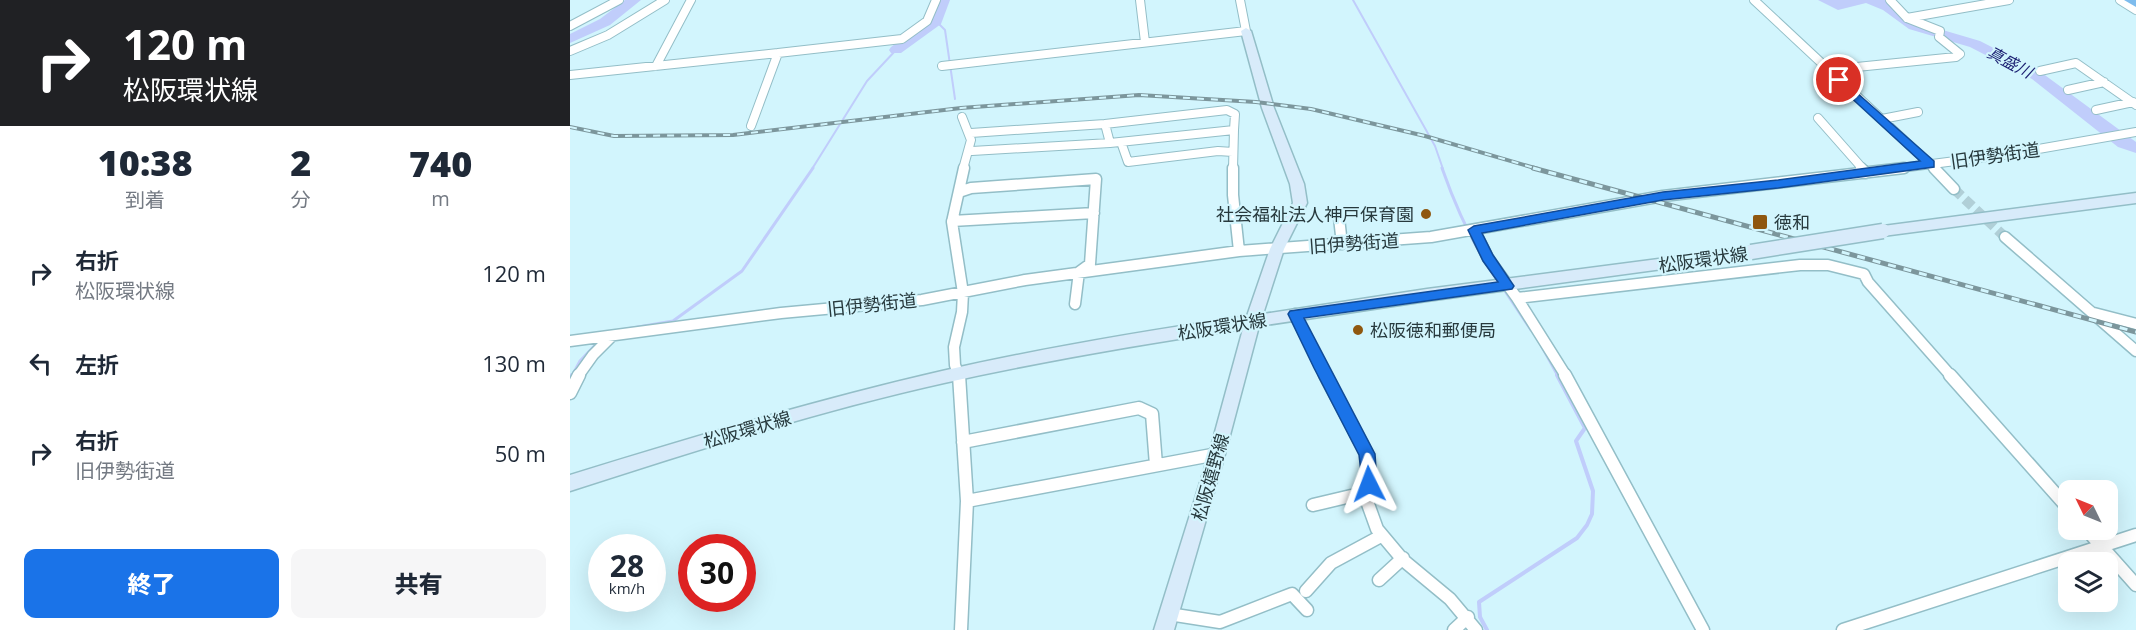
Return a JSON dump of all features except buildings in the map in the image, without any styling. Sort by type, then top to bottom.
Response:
[{"type":"highway","points":[[2131,0],[2136,3]]},
{"type":"main road","name":"松阪嬉野線","points":[[1166,622],[1217,454],[1252,323],[1277,249],[1300,203],[1298,191],[1268,108],[1246,31]]},
{"type":"main road","name":"松阪環状線","points":[[570,483],[741,429],[959,374],[1134,339],[1252,323],[1295,314],[1751,252],[1883,231],[2136,198]]},
{"type":"street","points":[[570,21],[606,0]]},
{"type":"street","points":[[570,26],[619,0]]},
{"type":"street","points":[[570,51],[608,34],[665,0]]},
{"type":"street","points":[[656,66],[691,0]]},
{"type":"street","points":[[570,75],[902,39],[927,21],[936,0]]},
{"type":"street","points":[[1140,0],[1145,42]]},
{"type":"street","points":[[942,66],[1246,31],[1240,0]]},
{"type":"street","points":[[1827,70],[1956,57],[1960,54],[1940,34],[1907,18],[1890,0]]},
{"type":"street","points":[[1907,18],[2009,0]]},
{"type":"street","points":[[2120,0],[2136,10]]},
{"type":"street","points":[[1756,2],[1954,189]]},
{"type":"street","points":[[751,126],[778,53]]},
{"type":"street","points":[[2040,70],[2076,63],[2134,104]]},
{"type":"street","points":[[2068,90],[2104,82]]},
{"type":"street","points":[[2097,110],[2134,104]]},
{"type":"street","points":[[970,133],[1106,124],[1227,110],[1235,114],[1233,195],[1239,251]]},
{"type":"street","points":[[1882,119],[1918,112]]},
{"type":"street","points":[[961,630],[968,501],[959,374],[953,364],[952,348],[963,306],[963,292],[955,257],[952,221],[962,173],[972,151],[970,133],[962,117]]},
{"type":"street","points":[[1818,118],[1866,172]]},
{"type":"street","points":[[1106,124],[1110,143]]},
{"type":"street","points":[[972,151],[1110,143],[1234,130]]},
{"type":"street","name":"旧伊勢街道","points":[[570,341],[781,313],[922,300],[1025,280],[1239,251],[1431,237],[1663,196],[2010,154],[2136,132]]},
{"type":"street","points":[[1121,142],[1128,162],[1218,151],[1233,152]]},
{"type":"street","points":[[959,192],[971,188],[1096,179],[1090,264],[1079,272],[1076,304]]},
{"type":"street","points":[[952,221],[1094,213]]},
{"type":"street","points":[[1339,218],[1342,244]]},
{"type":"street","points":[[1474,230],[1488,258],[1517,298],[1548,356],[1573,387],[1704,630]]},
{"type":"street","points":[[2005,237],[2136,351]]},
{"type":"street","points":[[1517,298],[1800,265],[1828,265],[1864,274],[1868,282],[2058,497]]},
{"type":"street","points":[[2094,313],[2136,324]]},
{"type":"street","points":[[1295,314],[1367,454],[1368,508],[1381,536],[1468,617],[1476,630]]},
{"type":"street","points":[[570,393],[585,365],[598,348],[613,335]]},
{"type":"street","points":[[963,442],[1139,408],[1152,414],[1156,465]]},
{"type":"street","points":[[968,501],[1217,454]]},
{"type":"street","points":[[1313,506],[1351,496],[1368,501]]},
{"type":"street","points":[[1306,591],[1331,563],[1381,536]]},
{"type":"street","points":[[1843,630],[2136,536]]},
{"type":"street","points":[[2096,540],[2136,585]]},
{"type":"street","points":[[1379,580],[1394,569],[1403,558]]},
{"type":"street","points":[[1166,622],[1220,622],[1292,594],[1307,610]]},
{"type":"street","points":[[1454,630],[1468,617]]},
{"type":"waterway","points":[[570,39],[605,22],[634,0]]},
{"type":"waterway","points":[[896,50],[936,21],[943,0]]},
{"type":"waterway","points":[[1353,0],[1435,146],[1443,169]]},
{"type":"waterway","name":"真盛川","points":[[1825,0],[1838,6],[1862,0]]},
{"type":"waterway","name":"真盛川","points":[[1871,0],[1888,7],[1914,26],[1975,44],[2037,76],[2124,143],[2136,148]]},
{"type":"waterway","name":"真盛川","points":[[1884,0],[1888,7]]},
{"type":"waterway","points":[[936,21],[945,30],[955,99]]},
{"type":"waterway","points":[[812,169],[867,81],[896,50]]},
{"type":"waterway","points":[[609,332],[673,321],[742,271],[813,168]]},
{"type":"waterway","points":[[1442,168],[1466,227],[1499,283]]},
{"type":"waterway","points":[[1503,288],[1531,330]]},
{"type":"waterway","points":[[572,376],[580,361],[600,340]]},
{"type":"waterway","points":[[1541,345],[1558,376]]},
{"type":"waterway","points":[[570,379],[572,375]]},
{"type":"waterway","points":[[1487,630],[1480,617],[1479,602],[1577,538],[1592,514],[1593,491],[1576,441],[1585,428],[1557,375]]},
{"type":"tunnel","points":[[1954,189],[2005,237]]},
{"type":"railway","points":[[570,127],[614,136],[733,135],[961,108],[1139,95],[1256,102],[1311,109],[1425,136],[1538,169]]},
{"type":"railway","points":[[1533,168],[2136,332]]},
{"type":"place","name":"社会福祉法人神戸保育園","points":[[1426,214]]},
{"type":"place","name":"徳和","points":[[1760,222]]},
{"type":"place","name":"松阪徳和郵便局","points":[[1358,330]]},
{"type":"route","points":[[1369,484],[1367,454],[1295,314],[1508,286],[1488,258],[1474,230],[1663,196],[1930,164],[1839,80]]}]
